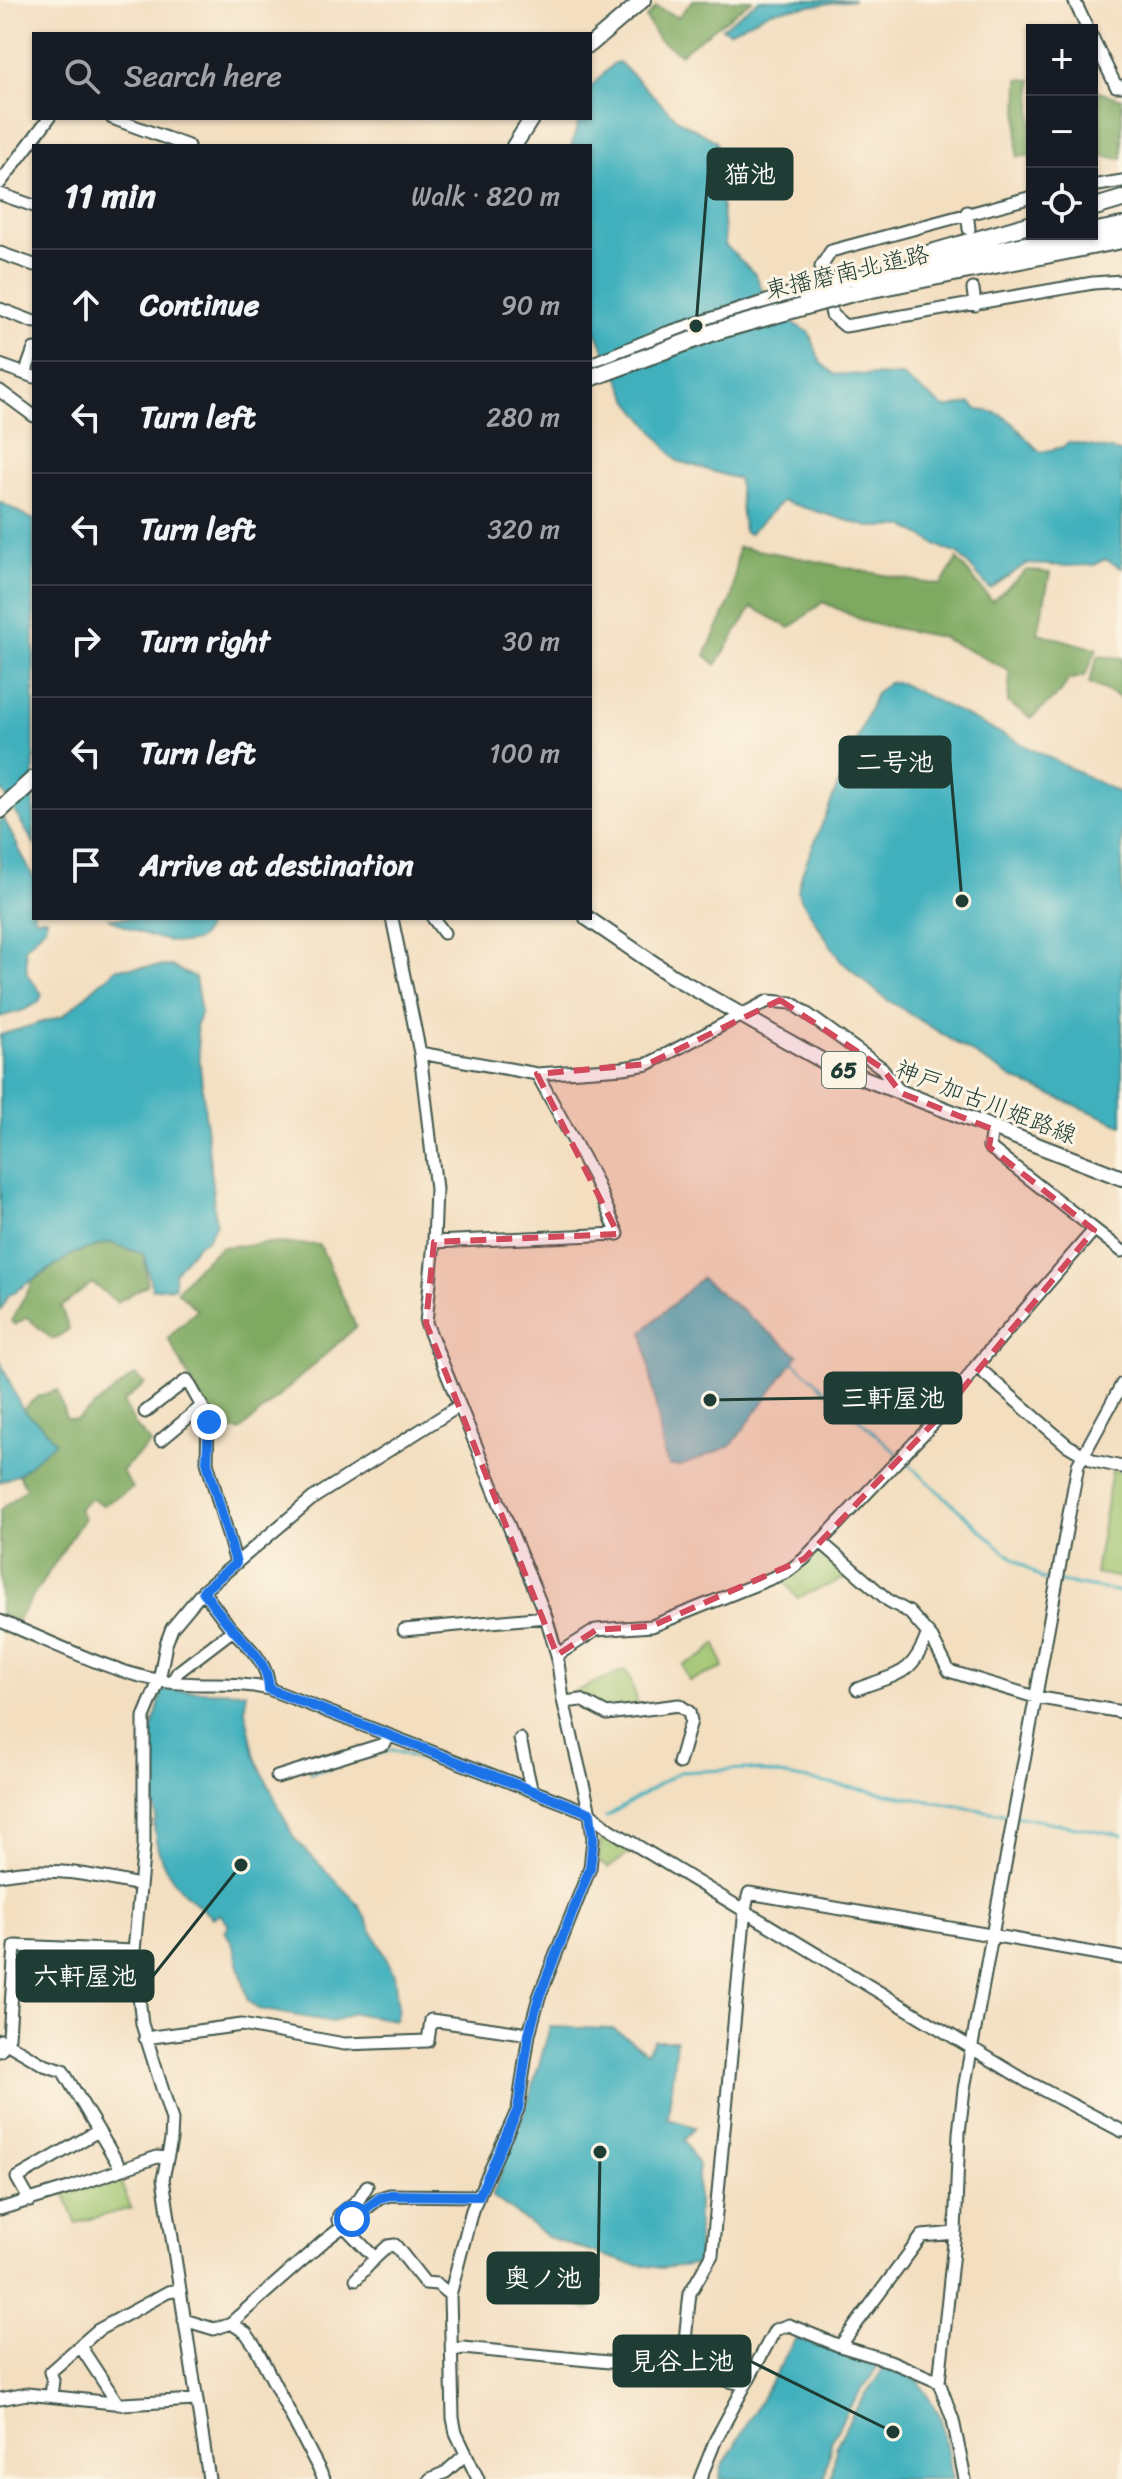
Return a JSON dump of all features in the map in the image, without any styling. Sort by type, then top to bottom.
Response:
[{"type":"highway","points":[[1098,206],[1122,199]]},
{"type":"highway","points":[[850,284],[1026,226]]},
{"type":"highway","points":[[1098,231],[1122,226]]},
{"type":"highway","name":"東播磨南北道路","points":[[592,377],[850,284],[1052,240]]},
{"type":"highway","name":"東播磨南北道路","points":[[592,366],[668,335],[803,292],[1122,240]]},
{"type":"highway","points":[[850,284],[1122,252]]},
{"type":"highway","points":[[0,797],[32,768]]},
{"type":"highway","points":[[0,810],[32,781]]},
{"type":"main road","points":[[592,43],[643,0]]},
{"type":"main road","points":[[515,144],[531,120]]},
{"type":"main road","name":"神戸加古川姫路線","points":[[590,920],[672,976],[830,1065],[1122,1178]]},
{"type":"street","points":[[1074,0],[1085,24]]},
{"type":"street","points":[[1098,49],[1116,86],[1122,86]]},
{"type":"street","points":[[33,144],[48,120]]},
{"type":"street","points":[[117,120],[183,144]]},
{"type":"street","points":[[0,183],[32,146]]},
{"type":"street","points":[[1098,185],[1122,181]]},
{"type":"street","points":[[0,194],[32,205]]},
{"type":"street","points":[[1026,198],[831,251],[821,267],[832,315],[845,326],[1093,283],[1122,281]]},
{"type":"street","points":[[967,212],[969,229]]},
{"type":"street","points":[[0,253],[32,264]]},
{"type":"street","points":[[973,289],[975,305]]},
{"type":"street","points":[[0,309],[32,321]]},
{"type":"street","points":[[0,365],[29,375]]},
{"type":"street","points":[[0,391],[32,415]]},
{"type":"street","points":[[392,920],[420,1053],[436,1189],[426,1323],[546,1617],[557,1655],[593,1839],[590,1868],[539,1997],[529,2034],[518,2109],[472,2210],[450,2295],[453,2418],[456,2433],[478,2479]]},
{"type":"street","points":[[434,920],[444,933]]},
{"type":"street","points":[[420,1053],[537,1074],[648,1064],[768,1001],[792,1003],[882,1068],[901,1093]]},
{"type":"street","points":[[434,1242],[618,1234],[594,1178],[537,1074]]},
{"type":"street","points":[[992,1129],[989,1147],[1122,1251]]},
{"type":"street","points":[[557,1655],[596,1630],[652,1626],[787,1572],[822,1543],[941,1415],[976,1366],[1094,1230]]},
{"type":"street","points":[[976,1366],[1067,1445],[1094,1461],[1122,1467]]},
{"type":"street","points":[[145,1412],[185,1380],[202,1406],[209,1422],[207,1462],[236,1563]]},
{"type":"street","points":[[965,2479],[953,2420],[939,2382],[955,2233],[964,2089],[1078,1465],[1122,1384]]},
{"type":"street","points":[[161,1440],[202,1406]]},
{"type":"street","points":[[166,1681],[166,1644],[172,1628],[203,1591],[313,1498],[459,1406]]},
{"type":"street","points":[[822,1543],[889,1601],[909,1612],[928,1633],[949,1671],[1035,1697],[1122,1712]]},
{"type":"street","points":[[203,1591],[233,1630],[254,1651],[266,1671],[269,1689]]},
{"type":"street","points":[[404,1630],[546,1617]]},
{"type":"street","points":[[0,1621],[132,1674],[166,1681],[254,1685],[269,1689],[590,1813],[611,1830],[1062,2102],[1122,2131]]},
{"type":"street","points":[[209,2479],[163,2179],[172,2120],[167,2097],[145,2038],[134,1951],[144,1845],[144,1717],[166,1681],[233,1630]]},
{"type":"street","points":[[857,1689],[912,1666],[920,1656],[928,1633]]},
{"type":"street","points":[[564,1702],[581,1700],[607,1714],[679,1705],[689,1712],[691,1721],[679,1763]]},
{"type":"street","points":[[277,1777],[384,1744],[390,1736]]},
{"type":"street","points":[[520,1739],[531,1788]]},
{"type":"street","points":[[0,1875],[19,1871],[75,1872],[139,1885]]},
{"type":"street","points":[[682,2369],[690,2293],[712,2255],[749,1893],[1122,1958]]},
{"type":"street","points":[[121,2169],[63,2071],[2,2045],[9,2037],[15,1946],[134,1951]]},
{"type":"street","points":[[145,2038],[242,2025],[344,2044],[428,2041],[431,2020],[529,2034]]},
{"type":"street","points":[[30,2201],[17,2178],[98,2131]]},
{"type":"street","points":[[0,2209],[157,2157],[166,2158]]},
{"type":"street","points":[[367,2186],[359,2199],[339,2215],[338,2220],[375,2258]]},
{"type":"street","points":[[184,2320],[214,2329],[231,2323],[380,2198],[390,2195],[479,2196]]},
{"type":"street","points":[[840,2346],[922,2236],[955,2233]]},
{"type":"street","points":[[356,2279],[388,2246],[395,2245],[425,2283],[437,2284],[450,2295]]},
{"type":"street","points":[[51,2396],[53,2380],[50,2372],[98,2330],[168,2292],[180,2290]]},
{"type":"street","points":[[231,2323],[246,2333],[255,2346],[324,2479]]},
{"type":"street","points":[[700,2479],[716,2439],[771,2335],[782,2327],[789,2325],[939,2382]]},
{"type":"street","points":[[80,2346],[118,2404]]},
{"type":"street","points":[[453,2350],[463,2348],[682,2369],[745,2385]]},
{"type":"street","points":[[0,2399],[27,2394],[118,2404],[196,2400]]},
{"type":"street","points":[[430,2479],[446,2472],[466,2454]]},
{"type":"highlighted area","points":[[780,1000],[882,1068],[901,1093],[992,1129],[989,1147],[1094,1230],[941,1415],[804,1559],[652,1626],[596,1630],[557,1655],[426,1323],[434,1242],[618,1234],[537,1074],[648,1064]]},
{"type":"green space","points":[[693,0],[752,0],[680,54],[658,39],[646,18],[655,7],[678,17]]},
{"type":"green space","points":[[1019,79],[1026,80],[1026,156],[1017,157]]},
{"type":"green space","points":[[1098,92],[1122,99],[1122,159],[1098,155]]},
{"type":"green space","points":[[738,547],[941,585],[957,559],[992,601],[1027,570],[1050,573],[1038,633],[1097,649],[1085,676],[1068,680],[1061,692],[1031,718],[1008,703],[1010,674],[1007,669],[941,637],[868,623],[823,602],[790,628],[752,607],[716,665],[705,655],[732,597]]},
{"type":"green space","points":[[1098,656],[1122,658],[1122,698],[1089,683]]},
{"type":"green space","points":[[108,1242],[144,1254],[147,1285],[117,1302],[92,1283],[61,1307],[69,1329],[53,1340],[27,1317],[15,1325],[11,1321],[34,1280],[73,1254]]},
{"type":"green space","points":[[268,1243],[320,1245],[356,1327],[240,1431],[215,1426],[168,1338],[197,1310],[177,1291],[197,1267],[221,1247]]},
{"type":"green space","points":[[135,1375],[145,1384],[123,1402],[135,1425],[151,1443],[121,1471],[133,1488],[103,1505],[91,1498],[78,1509],[84,1518],[17,1621],[0,1614],[0,1510],[26,1489],[19,1474],[54,1442],[44,1428],[22,1409],[39,1396],[57,1390],[66,1418],[76,1420]]},
{"type":"green space","points":[[1112,1470],[1122,1472],[1122,1578],[1095,1573]]},
{"type":"green space","points":[[821,1548],[853,1575],[797,1598],[782,1578]]},
{"type":"green space","points":[[716,1644],[724,1668],[689,1681],[683,1665],[703,1656]]},
{"type":"green space","points":[[624,1670],[630,1677],[638,1706],[612,1713],[569,1694]]},
{"type":"green space","points":[[608,1834],[636,1849],[608,1868],[599,1862],[601,1836]]},
{"type":"green space","points":[[118,2175],[131,2208],[76,2223],[65,2193]]},
{"type":"green space","points":[[573,2276],[603,2286],[593,2308],[588,2310],[562,2299]]},
{"type":"water","points":[[759,0],[854,0],[771,11],[729,32],[722,28]]},
{"type":"water","points":[[619,62],[678,120],[716,141],[725,245],[756,275],[771,312],[809,332],[821,363],[834,374],[902,376],[945,408],[971,403],[978,410],[1000,415],[1014,424],[1041,452],[1063,447],[1068,442],[1122,452],[1122,568],[1105,559],[1094,565],[1026,564],[990,589],[959,554],[906,527],[869,527],[782,501],[749,534],[744,532],[738,479],[677,461],[630,401],[592,324],[592,144],[572,144],[579,120],[592,120],[592,86],[614,63]]},
{"type":"water","points":[[0,502],[32,519],[32,841],[0,787]]},
{"type":"water","points":[[888,682],[900,683],[1122,794],[1122,1125],[1014,1079],[883,997],[840,960],[801,899],[798,890],[802,873],[876,693]]},
{"type":"water","points":[[3,817],[32,875],[32,920],[47,920],[45,927],[25,948],[27,974],[42,994],[39,1002],[0,1017],[0,820]]},
{"type":"water","points":[[113,920],[210,920],[202,936],[189,943],[166,941]]},
{"type":"water","points":[[171,966],[195,978],[201,1012],[196,1025],[216,1224],[207,1239],[197,1245],[174,1273],[175,1287],[152,1289],[144,1254],[108,1242],[73,1254],[8,1296],[0,1312],[0,1035],[63,1016],[117,968]]},
{"type":"water","points":[[701,1278],[798,1355],[731,1446],[681,1466],[669,1466],[664,1454],[643,1331]]},
{"type":"water","points":[[0,1361],[22,1409],[55,1442],[19,1474],[0,1482]]},
{"type":"water","points":[[163,1690],[246,1692],[245,1710],[255,1757],[294,1838],[359,1905],[394,1974],[398,2008],[395,2020],[353,2013],[333,2022],[258,2009],[248,2001],[234,1947],[225,1931],[229,1925],[220,1914],[213,1918],[180,1888],[159,1854],[150,1763],[152,1730]]},
{"type":"water","points":[[550,2027],[614,2029],[647,2052],[654,2040],[676,2040],[668,2119],[695,2127],[684,2140],[698,2165],[698,2264],[661,2268],[627,2263],[548,2237],[492,2196],[529,2099]]},
{"type":"water","points":[[796,2338],[878,2366],[846,2413],[831,2442],[825,2479],[720,2479],[721,2469]]},
{"type":"water","points":[[884,2368],[919,2381],[941,2419],[952,2479],[831,2479],[837,2444],[852,2415]]},
{"type":"waterway","points":[[788,1364],[795,1363],[898,1454]]},
{"type":"waterway","points":[[903,1459],[1004,1551],[1042,1579],[1122,1592]]},
{"type":"waterway","points":[[310,1773],[392,1750],[524,1793]]},
{"type":"waterway","points":[[606,1817],[679,1772],[746,1769],[1122,1835]]},
{"type":"waterway","points":[[554,1805],[571,1812],[583,1824]]},
{"type":"place","name":"猫池","points":[[696,326]]},
{"type":"place","name":"二号池","points":[[962,901]]},
{"type":"place","name":"三軒屋池","points":[[710,1400]]},
{"type":"place","name":"六軒屋池","points":[[241,1865]]},
{"type":"place","name":"奥ノ池","points":[[600,2152]]},
{"type":"place","name":"見谷上池","points":[[893,2432]]},
{"type":"route","points":[[209,1422],[207,1462],[236,1563],[203,1591],[229,1626],[254,1651],[266,1671],[269,1689],[590,1813],[593,1839],[590,1868],[539,1997],[529,2034],[518,2109],[479,2196],[390,2195],[380,2198],[352,2219]]}]
